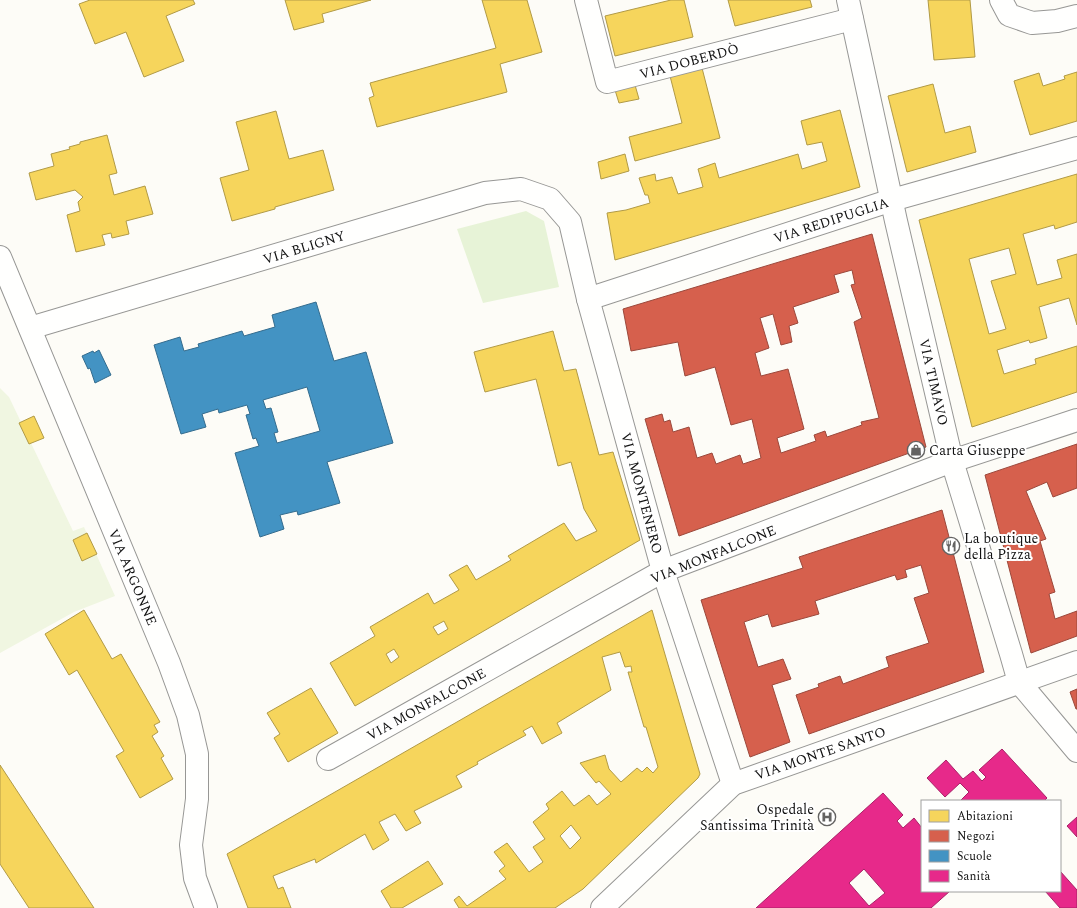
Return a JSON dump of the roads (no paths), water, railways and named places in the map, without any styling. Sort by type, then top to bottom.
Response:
[{"type":"street","name":"VIA DOBERDÒ","points":[[586,0],[607,82],[850,9],[892,200]]},
{"type":"street","points":[[1001,0],[1008,15],[1032,23],[1057,21],[1077,16]]},
{"type":"street","name":"VIA REDIPUGLIA","points":[[588,298],[892,200],[1077,148]]},
{"type":"street","name":"VIA BLIGNY","points":[[30,328],[485,193],[521,189],[550,199],[570,222]]},
{"type":"street","name":"VIA TIMAVO","points":[[892,200],[952,462],[1019,682],[1077,751]]},
{"type":"street","name":"VIA MONTENERO","points":[[570,222],[588,298],[663,571],[733,784]]},
{"type":"street","name":"VIA ARGONNE","points":[[0,257],[169,663],[188,715],[197,754],[197,798],[191,846],[195,878],[206,908]]},
{"type":"street","name":"VIA MONFALCONE","points":[[328,759],[663,571],[952,462],[1077,420]]},
{"type":"street","name":"VIA MONTE SANTO","points":[[602,908],[733,784],[1077,662]]},
{"type":"place","name":"Carta Giuseppe","points":[[916,450]]},
{"type":"place","name":"La boutique della Pizza","points":[[951,546]]},
{"type":"place","name":"Ospedale Santissima Trinità","points":[[827,817]]}]
